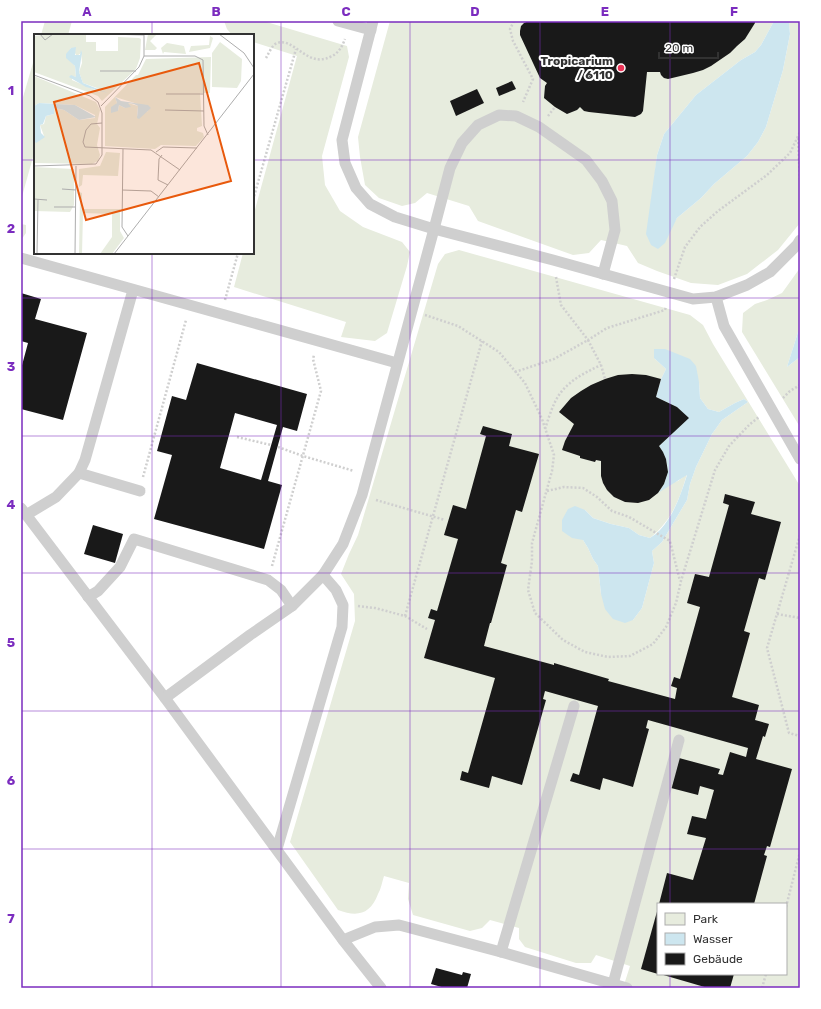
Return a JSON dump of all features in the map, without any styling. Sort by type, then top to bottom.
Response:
[{"type":"lane","points":[[338,21],[349,24],[372,26],[342,140],[345,163],[356,188],[370,204],[395,216],[434,229],[693,299],[716,297],[747,285],[770,272],[800,240]]},
{"type":"lane","points":[[165,698],[292,606],[323,575],[342,544],[362,495],[450,168],[462,143],[478,125],[499,114],[516,116],[539,127],[586,160],[602,181],[612,201],[615,230],[603,274]]},
{"type":"lane","points":[[21,258],[397,363]]},
{"type":"lane","points":[[133,290],[85,460],[79,473],[56,497],[24,511],[165,698],[343,940],[381,988]]},
{"type":"lane","points":[[716,297],[724,326],[800,459]]},
{"type":"lane","points":[[79,473],[140,491]]},
{"type":"lane","points":[[88,597],[98,591],[120,567],[134,539],[268,580],[281,590],[292,606]]},
{"type":"lane","points":[[277,849],[342,627],[343,604],[336,590],[323,575]]},
{"type":"lane","points":[[501,952],[574,706]]},
{"type":"lane","points":[[613,984],[679,740]]},
{"type":"lane","points":[[343,940],[375,927],[399,925],[627,988]]},
{"type":"path","points":[[514,21],[510,28],[512,41],[533,79],[516,116]]},
{"type":"path","points":[[266,58],[272,47],[278,43],[286,43],[308,57],[316,60],[327,59],[334,55],[343,46],[349,24]]},
{"type":"path","points":[[254,196],[296,49]]},
{"type":"path","points":[[515,372],[554,359],[607,328],[665,310],[685,247],[700,227],[718,211],[767,174],[790,153],[800,132]]},
{"type":"path","points":[[798,137],[800,182]]},
{"type":"path","points":[[221,314],[238,254]]},
{"type":"path","points":[[553,260],[561,305],[588,340],[601,365],[605,379]]},
{"type":"path","points":[[140,491],[190,306]]},
{"type":"path","points":[[412,310],[458,326],[482,341],[499,352],[525,383],[542,419],[554,455],[552,471],[532,543],[532,561],[528,590],[535,613],[563,640],[585,652],[608,657],[630,656],[653,644],[666,627],[676,603],[681,581],[714,470],[729,446],[750,424],[790,391],[800,385]]},
{"type":"path","points":[[268,580],[321,391],[313,359],[316,340]]},
{"type":"path","points":[[405,616],[482,341]]},
{"type":"path","points":[[545,430],[554,403],[563,389],[580,374],[601,365]]},
{"type":"path","points":[[237,437],[271,445]]},
{"type":"path","points":[[278,447],[303,456],[367,474]]},
{"type":"path","points":[[547,491],[564,487],[583,488],[597,497],[612,512],[629,517],[670,541],[681,581]]},
{"type":"path","points":[[362,495],[445,520]]},
{"type":"path","points":[[800,535],[767,648],[790,733],[800,736]]},
{"type":"path","points":[[343,604],[375,608],[405,616],[427,629]]},
{"type":"path","points":[[777,614],[800,618]]},
{"type":"path","points":[[787,903],[800,852]]},
{"type":"path","points":[[762,988],[766,975]]},
{"type":"green space","points":[[45,21],[72,21],[68,34],[41,34]]},
{"type":"green space","points":[[224,21],[263,21],[347,46],[349,57],[322,156],[325,185],[340,211],[363,227],[402,242],[410,252],[387,333],[375,341],[341,337],[346,322],[234,287],[243,254],[254,254],[254,213],[297,56],[254,42],[254,34],[231,34],[227,29]]},
{"type":"green space","points":[[390,21],[774,21],[761,45],[755,52],[741,60],[696,95],[664,134],[657,155],[654,182],[670,229],[677,218],[747,156],[758,142],[766,127],[783,70],[790,34],[790,21],[800,21],[800,223],[778,250],[747,274],[718,285],[691,283],[657,271],[638,263],[627,246],[601,240],[589,253],[573,255],[478,221],[469,206],[427,193],[415,203],[402,206],[379,198],[365,185],[358,137]]},
{"type":"green space","points":[[34,59],[34,154],[21,200],[21,104]]},
{"type":"green space","points":[[21,224],[26,225],[26,233],[21,240]]},
{"type":"green space","points":[[459,250],[690,315],[703,325],[713,344],[800,486],[800,988],[623,988],[630,966],[596,955],[591,963],[576,963],[525,947],[519,939],[519,928],[490,920],[482,928],[470,931],[413,915],[408,899],[409,883],[384,876],[375,901],[367,910],[357,914],[338,910],[290,842],[355,621],[354,594],[341,574],[358,535],[438,264],[445,254]],"holes":[[[654,358],[699,382],[700,398],[708,409],[719,412],[744,399],[748,402],[722,420],[712,434],[696,467],[690,484],[687,500],[662,542],[652,551],[654,563],[642,608],[633,620],[601,594],[598,566],[583,540],[585,510],[593,518],[629,528],[639,535],[650,538],[658,531],[674,509],[687,474],[678,481],[664,484],[667,468],[663,452],[689,418],[677,407],[656,397],[661,379],[666,369]]]},
{"type":"green space","points":[[800,268],[800,328],[787,367],[800,357],[800,427],[742,332],[743,313],[755,304],[782,293]]},
{"type":"water","points":[[774,21],[790,21],[790,34],[783,70],[766,127],[758,142],[747,156],[677,218],[665,243],[658,249],[651,245],[646,234],[657,155],[664,134],[696,95],[741,60],[755,52],[761,45]]},
{"type":"water","points":[[800,328],[800,357],[787,367],[798,332]]},
{"type":"water","points":[[654,349],[665,349],[690,359],[696,366],[700,398],[708,409],[719,412],[744,399],[748,402],[722,420],[712,434],[696,467],[690,484],[687,500],[662,542],[652,551],[654,563],[642,608],[633,620],[625,623],[613,619],[605,609],[601,594],[598,566],[583,540],[572,538],[562,531],[562,520],[568,509],[575,506],[585,510],[593,518],[629,528],[639,535],[650,538],[660,530],[673,511],[680,497],[687,475],[658,493],[665,481],[668,470],[666,458],[659,446],[688,418],[677,407],[656,397],[661,379],[666,369],[654,358]]},
{"type":"building","name":"Tropicarium / 6110","points":[[529,21],[755,21],[755,23],[745,39],[730,53],[703,70],[668,79],[664,78],[660,72],[647,72],[643,111],[635,117],[589,112],[584,111],[580,107],[577,110],[567,114],[544,98],[545,86],[547,83],[540,78],[520,35],[521,26]]},
{"type":"building","points":[[512,81],[516,89],[499,96],[496,88]]},
{"type":"building","points":[[477,89],[484,103],[456,116],[450,101]]},
{"type":"building","points":[[21,293],[41,299],[35,319],[87,333],[63,420],[21,409],[21,369],[28,343],[21,341]]},
{"type":"building","points":[[197,363],[307,394],[297,431],[283,427],[268,481],[282,485],[264,549],[154,519],[172,455],[157,451],[172,396],[186,400]],"holes":[[[235,413],[277,425],[261,480],[220,468]]]},
{"type":"building","points":[[618,375],[646,375],[661,379],[656,397],[677,407],[689,418],[659,446],[666,459],[668,472],[664,484],[658,493],[649,500],[638,503],[625,502],[614,497],[607,490],[601,476],[601,461],[596,460],[595,462],[580,458],[580,456],[562,450],[574,424],[559,412],[571,398],[591,385]]},
{"type":"building","points":[[483,426],[512,434],[509,446],[539,454],[522,512],[516,510],[501,563],[507,565],[484,646],[554,665],[554,663],[609,679],[608,681],[675,699],[677,688],[671,686],[674,677],[680,679],[700,607],[687,603],[695,574],[709,577],[729,505],[723,503],[725,494],[755,502],[751,514],[781,522],[765,580],[759,578],[744,631],[750,633],[732,697],[759,705],[755,720],[769,724],[765,737],[763,736],[756,759],[792,769],[770,847],[767,846],[764,855],[767,856],[754,903],[659,903],[667,873],[693,880],[706,838],[687,834],[692,816],[706,819],[714,790],[700,786],[698,795],[671,788],[679,758],[720,769],[718,774],[723,775],[730,752],[746,757],[748,748],[648,720],[646,728],[649,729],[633,787],[603,778],[600,790],[570,781],[573,773],[579,775],[598,706],[545,691],[543,699],[546,700],[522,785],[492,776],[489,788],[460,780],[462,771],[468,773],[495,678],[424,658],[435,620],[428,618],[431,609],[437,611],[458,539],[444,535],[453,505],[466,509],[486,436],[480,434]]},
{"type":"building","points":[[93,525],[123,534],[115,563],[84,554]]},
{"type":"building","points":[[657,912],[657,974],[641,969]]},
{"type":"building","points":[[436,968],[462,975],[463,972],[471,974],[467,988],[445,988],[431,984]]},
{"type":"building","points":[[663,975],[734,975],[730,988],[708,988]]},
{"type":"place","name":"Tropicarium / 6110","points":[[621,68]]}]
